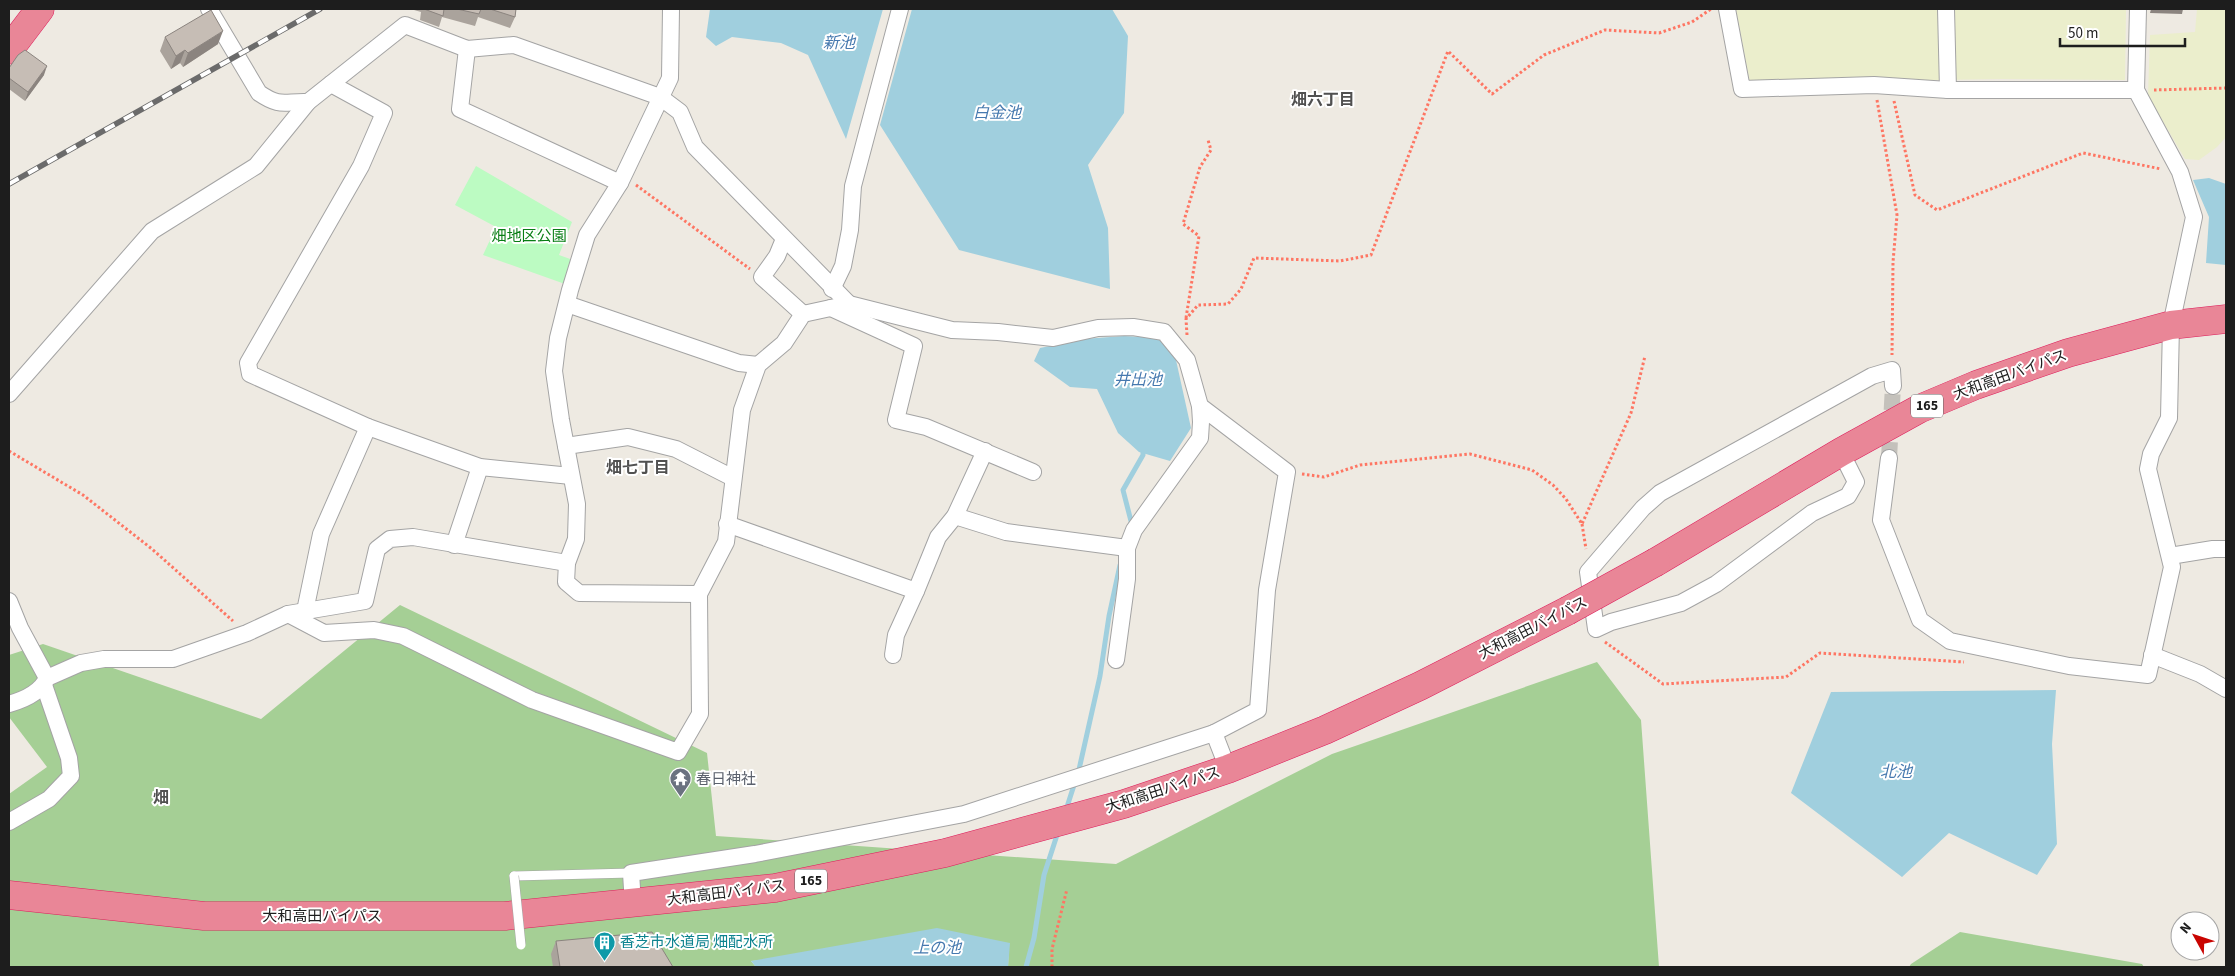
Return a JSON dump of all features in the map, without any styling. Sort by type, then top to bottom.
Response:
[{"type":"highway","points":[[13,36],[40,9]]},
{"type":"highway","name":"大和高田バイパス","points":[[9,895],[204,916],[505,916],[776,888],[945,853],[1124,804],[1228,769],[1325,730],[1420,686],[1567,611],[1656,562],[1841,452],[1919,409],[1976,385],[2068,353],[2172,325],[2226,319]]},
{"type":"street","points":[[209,9],[259,93],[272,102],[285,104],[308,102]]},
{"type":"street","points":[[671,9],[670,78],[622,180],[588,235],[558,338],[554,371],[577,504],[576,540],[567,563],[566,582],[579,593],[699,594]]},
{"type":"street","points":[[832,289],[843,266],[850,230],[852,186],[900,9]]},
{"type":"street","points":[[1727,9],[1742,89],[1882,86],[1948,90],[2136,90]]},
{"type":"street","points":[[1946,9],[1948,90]]},
{"type":"street","points":[[1889,458],[1881,520],[1920,620],[1950,642],[2069,666],[2148,675],[2172,567],[2148,468],[2151,454],[2169,418],[2172,325],[2194,217],[2180,172],[2136,90],[2138,9]]},
{"type":"street","points":[[9,394],[152,231],[256,166],[308,102],[406,26],[468,50],[514,45],[660,97],[680,112],[695,147],[832,289],[849,304]]},
{"type":"street","points":[[468,50],[460,109],[622,180]]},
{"type":"street","points":[[331,84],[384,113],[361,166],[248,363],[250,374],[368,427],[480,467],[571,476]]},
{"type":"street","points":[[784,239],[777,256],[762,278],[803,314]]},
{"type":"street","points":[[567,304],[739,363],[758,365]]},
{"type":"street","points":[[288,614],[324,633],[374,630],[403,636],[532,700],[678,752],[700,714],[699,594],[726,542],[742,410],[758,365],[784,343],[803,314],[849,304],[952,330],[998,332],[1053,338],[1098,328],[1133,327],[1164,332],[1187,360],[1200,406],[1200,438],[1134,530],[1127,548],[1127,579],[1116,660]]},
{"type":"street","points":[[831,308],[914,346],[896,420],[926,427],[1033,472]]},
{"type":"street","points":[[1841,452],[1856,482],[1848,496],[1812,513],[1716,584],[1681,603],[1611,622],[1596,629],[1588,572],[1643,508],[1660,492],[1872,376],[1892,370],[1893,386]]},
{"type":"street","points":[[633,904],[631,873],[755,854],[964,814],[1214,733],[1258,710],[1267,590],[1287,472],[1200,406]]},
{"type":"street","points":[[305,611],[321,534],[368,427]]},
{"type":"street","points":[[566,446],[628,437],[676,449],[733,478]]},
{"type":"street","points":[[893,655],[896,635],[938,537],[955,516],[985,452]]},
{"type":"street","points":[[454,545],[480,467]]},
{"type":"street","points":[[955,516],[1006,532],[1127,548]]},
{"type":"street","points":[[727,524],[916,591]]},
{"type":"street","points":[[9,704],[22,700],[46,681],[81,663],[104,660],[172,659],[247,633],[288,614],[365,601],[377,548],[390,539],[413,537],[567,563]]},
{"type":"street","points":[[2170,556],[2213,549],[2226,549]]},
{"type":"street","points":[[9,601],[46,681],[69,758],[71,776],[50,799],[9,822]]},
{"type":"street","points":[[2152,656],[2200,674],[2226,689]]},
{"type":"street","points":[[1214,733],[1228,769]]},
{"type":"lane","points":[[521,945],[514,876],[631,873]]},
{"type":"path","points":[[1186,318],[1198,305],[1228,304],[1241,289],[1254,258],[1340,261],[1371,255],[1448,51],[1492,94],[1544,55],[1605,30],[1659,33],[1692,22],[1711,9]]},
{"type":"path","points":[[1882,86],[1915,195],[1937,210],[2083,153],[2180,172]]},
{"type":"path","points":[[1882,86],[1897,215],[1893,262],[1892,370]]},
{"type":"path","points":[[2136,90],[2226,88]]},
{"type":"path","points":[[1187,360],[1186,318],[1199,236],[1183,224],[1200,168],[1211,150],[1208,140]]},
{"type":"path","points":[[622,180],[762,278]]},
{"type":"path","points":[[1287,472],[1324,477],[1360,465],[1470,454],[1532,470],[1554,485],[1566,499],[1582,524],[1631,414],[1645,356]]},
{"type":"path","points":[[9,451],[83,495],[152,549],[247,633]]},
{"type":"path","points":[[1596,629],[1607,646],[1662,684],[1786,677],[1820,653],[1973,662]]},
{"type":"path","points":[[1052,967],[1052,949],[1067,888]]},
{"type":"green space","points":[[1736,9],[2126,9],[2125,80],[2002,79],[1750,83]]},
{"type":"green space","points":[[2197,9],[2226,9],[2226,137],[2217,147],[2199,160],[2185,159],[2148,96],[2150,35],[2195,32]]},
{"type":"green space","name":"畑地区公園","points":[[476,166],[572,222],[559,255],[573,260],[565,284],[483,255],[496,227],[455,205]]},
{"type":"green space","points":[[400,605],[707,753],[716,836],[1116,864],[1332,754],[1597,662],[1641,720],[1659,967],[1008,967],[1009,943],[751,961],[756,967],[9,967],[9,794],[47,767],[9,717],[9,655],[43,644],[261,719]]},
{"type":"green space","points":[[1960,932],[2142,964],[2144,967],[1909,967]]},
{"type":"water","name":"新池","points":[[710,9],[883,9],[846,139],[808,55],[781,43],[732,37],[716,46],[706,37]]},
{"type":"water","name":"白金池","points":[[912,9],[1112,9],[1128,36],[1124,113],[1088,165],[1108,228],[1110,289],[959,250],[880,125]]},
{"type":"water","points":[[2209,178],[2226,184],[2226,265],[2206,263],[2209,217],[2193,180]]},
{"type":"water","name":"井出池","points":[[1124,336],[1161,338],[1174,351],[1191,428],[1170,461],[1139,452],[1118,433],[1097,389],[1070,387],[1034,361],[1040,348],[1083,339]]},
{"type":"water","name":"北池","points":[[2056,690],[2052,744],[2057,844],[2037,875],[1949,833],[1902,877],[1791,793],[1831,692]]},
{"type":"water","name":"上の池","points":[[937,928],[1010,943],[1008,967],[756,967],[751,961]]},
{"type":"building","points":[[424,9],[444,9],[443,16]]},
{"type":"building","points":[[457,9],[481,9],[479,14]]},
{"type":"building","points":[[490,9],[516,9],[515,17]]},
{"type":"building","points":[[211,10],[223,31],[188,53],[185,50],[176,56],[165,37]]},
{"type":"building","points":[[25,50],[47,66],[28,92],[9,78],[9,68],[18,55]]},
{"type":"building","points":[[652,932],[673,967],[560,967],[556,941]]},
{"type":"waterway","points":[[1132,525],[1123,490],[1143,455],[1143,448]]},
{"type":"waterway","points":[[1078,774],[1100,676],[1109,616],[1120,565]]},
{"type":"waterway","points":[[1066,810],[1075,782]]},
{"type":"waterway","points":[[1026,967],[1034,938],[1044,875],[1058,832]]},
{"type":"tunnel","points":[[1889,458],[1893,386]]},
{"type":"railway","points":[[9,184],[320,9]]},
{"type":"place","name":"春日神社","points":[[680,798]]},
{"type":"place","name":"香芝市水道局 畑配水所","points":[[604,961]]},
{"type":"district","name":"畑六丁目","points":[[1323,100]]},
{"type":"district","name":"畑七丁目","points":[[638,468]]},
{"type":"district","name":"畑","points":[[161,798]]}]
